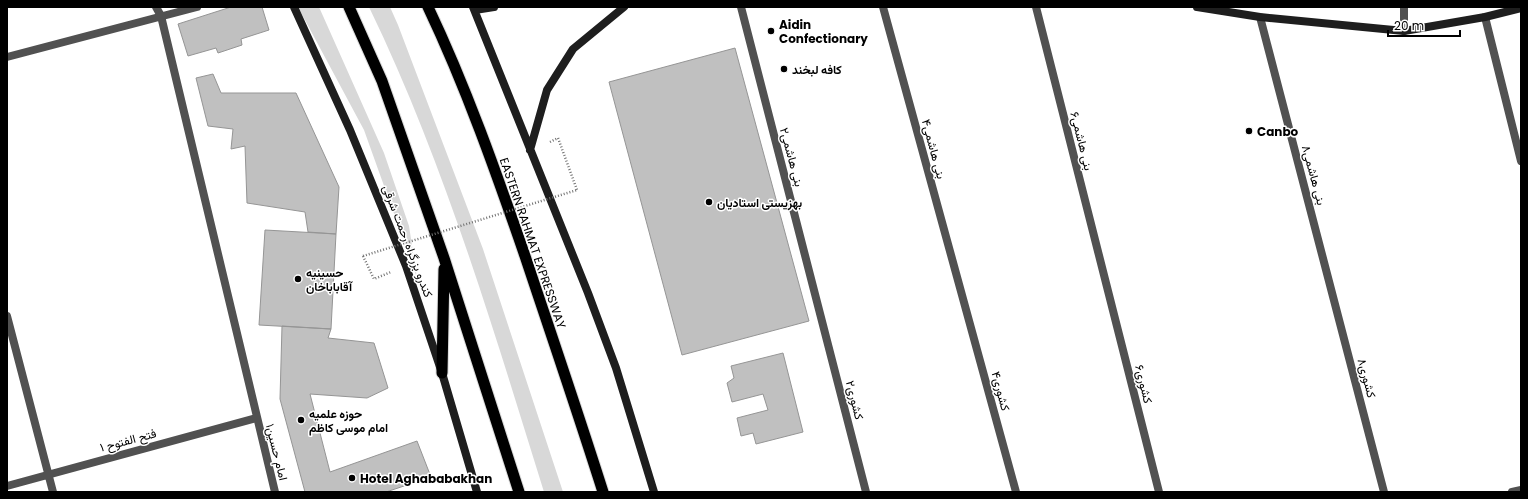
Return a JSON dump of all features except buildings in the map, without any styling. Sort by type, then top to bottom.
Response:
[{"type":"highway","points":[[349,7],[382,81],[444,258],[519,492]]},
{"type":"highway","name":"EASTERN RAHMAT EXPRESSWAY","points":[[428,7],[448,49],[505,199],[575,402],[603,492]]},
{"type":"highway","points":[[442,373],[444,258]]},
{"type":"main road","name":"کندرو بزرگراه رحمت شرقی","points":[[294,7],[350,130],[404,259],[442,373],[476,492]]},
{"type":"main road","points":[[494,7],[474,8],[588,293],[616,368],[654,492]]},
{"type":"main road","points":[[530,150],[547,90],[573,49],[624,7]]},
{"type":"main road","points":[[1197,7],[1260,17],[1404,31],[1485,17],[1521,8]]},
{"type":"street","name":"امام حسین۱","points":[[156,7],[160,16],[275,492]]},
{"type":"street","points":[[7,57],[197,7]]},
{"type":"street","name":"۲بنی هاشمی","points":[[741,7],[820,313]]},
{"type":"street","name":"۴بنی هاشمی","points":[[883,7],[962,296]]},
{"type":"street","name":"۶بنی هاشمی","points":[[1036,7],[1105,281]]},
{"type":"street","points":[[1404,7],[1404,31]]},
{"type":"street","name":"۸بنی هاشمی","points":[[1260,17],[1326,270]]},
{"type":"street","points":[[1485,17],[1521,161]]},
{"type":"street","name":"۸کشوری","points":[[1326,270],[1384,492]]},
{"type":"street","name":"کشوری۶","points":[[1105,281],[1159,492]]},
{"type":"street","name":"کشوری۴","points":[[962,296],[1016,492]]},
{"type":"street","name":"کشوری۲","points":[[820,313],[866,492]]},
{"type":"street","points":[[7,316],[52,492]]},
{"type":"street","name":"فتح الفتوح ۱","points":[[7,486],[256,418]]},
{"type":"street","points":[[1512,492],[1521,490]]},
{"type":"path","points":[[374,279],[363,256],[576,190],[558,138]]},
{"type":"shaded area","points":[[298,7],[319,7],[384,153],[409,226],[417,278],[364,130]]},
{"type":"shaded area","points":[[369,7],[390,7],[398,25],[483,249],[563,492],[544,492],[486,307],[444,185],[421,125]]},
{"type":"place","name":"Aidin Confectionary","points":[[771,31]]},
{"type":"place","name":"کافه لبخند","points":[[784,69]]},
{"type":"place","name":"Canbo","points":[[1249,131]]},
{"type":"place","name":"بهزیستی استادیان","points":[[709,202]]},
{"type":"place","name":"حسینیه آقاباباخان","points":[[298,279]]},
{"type":"place","name":"حوزه علمیه امام موسی کاظم","points":[[301,420]]},
{"type":"place","name":"Hotel Aghababakhan","points":[[352,478]]}]
